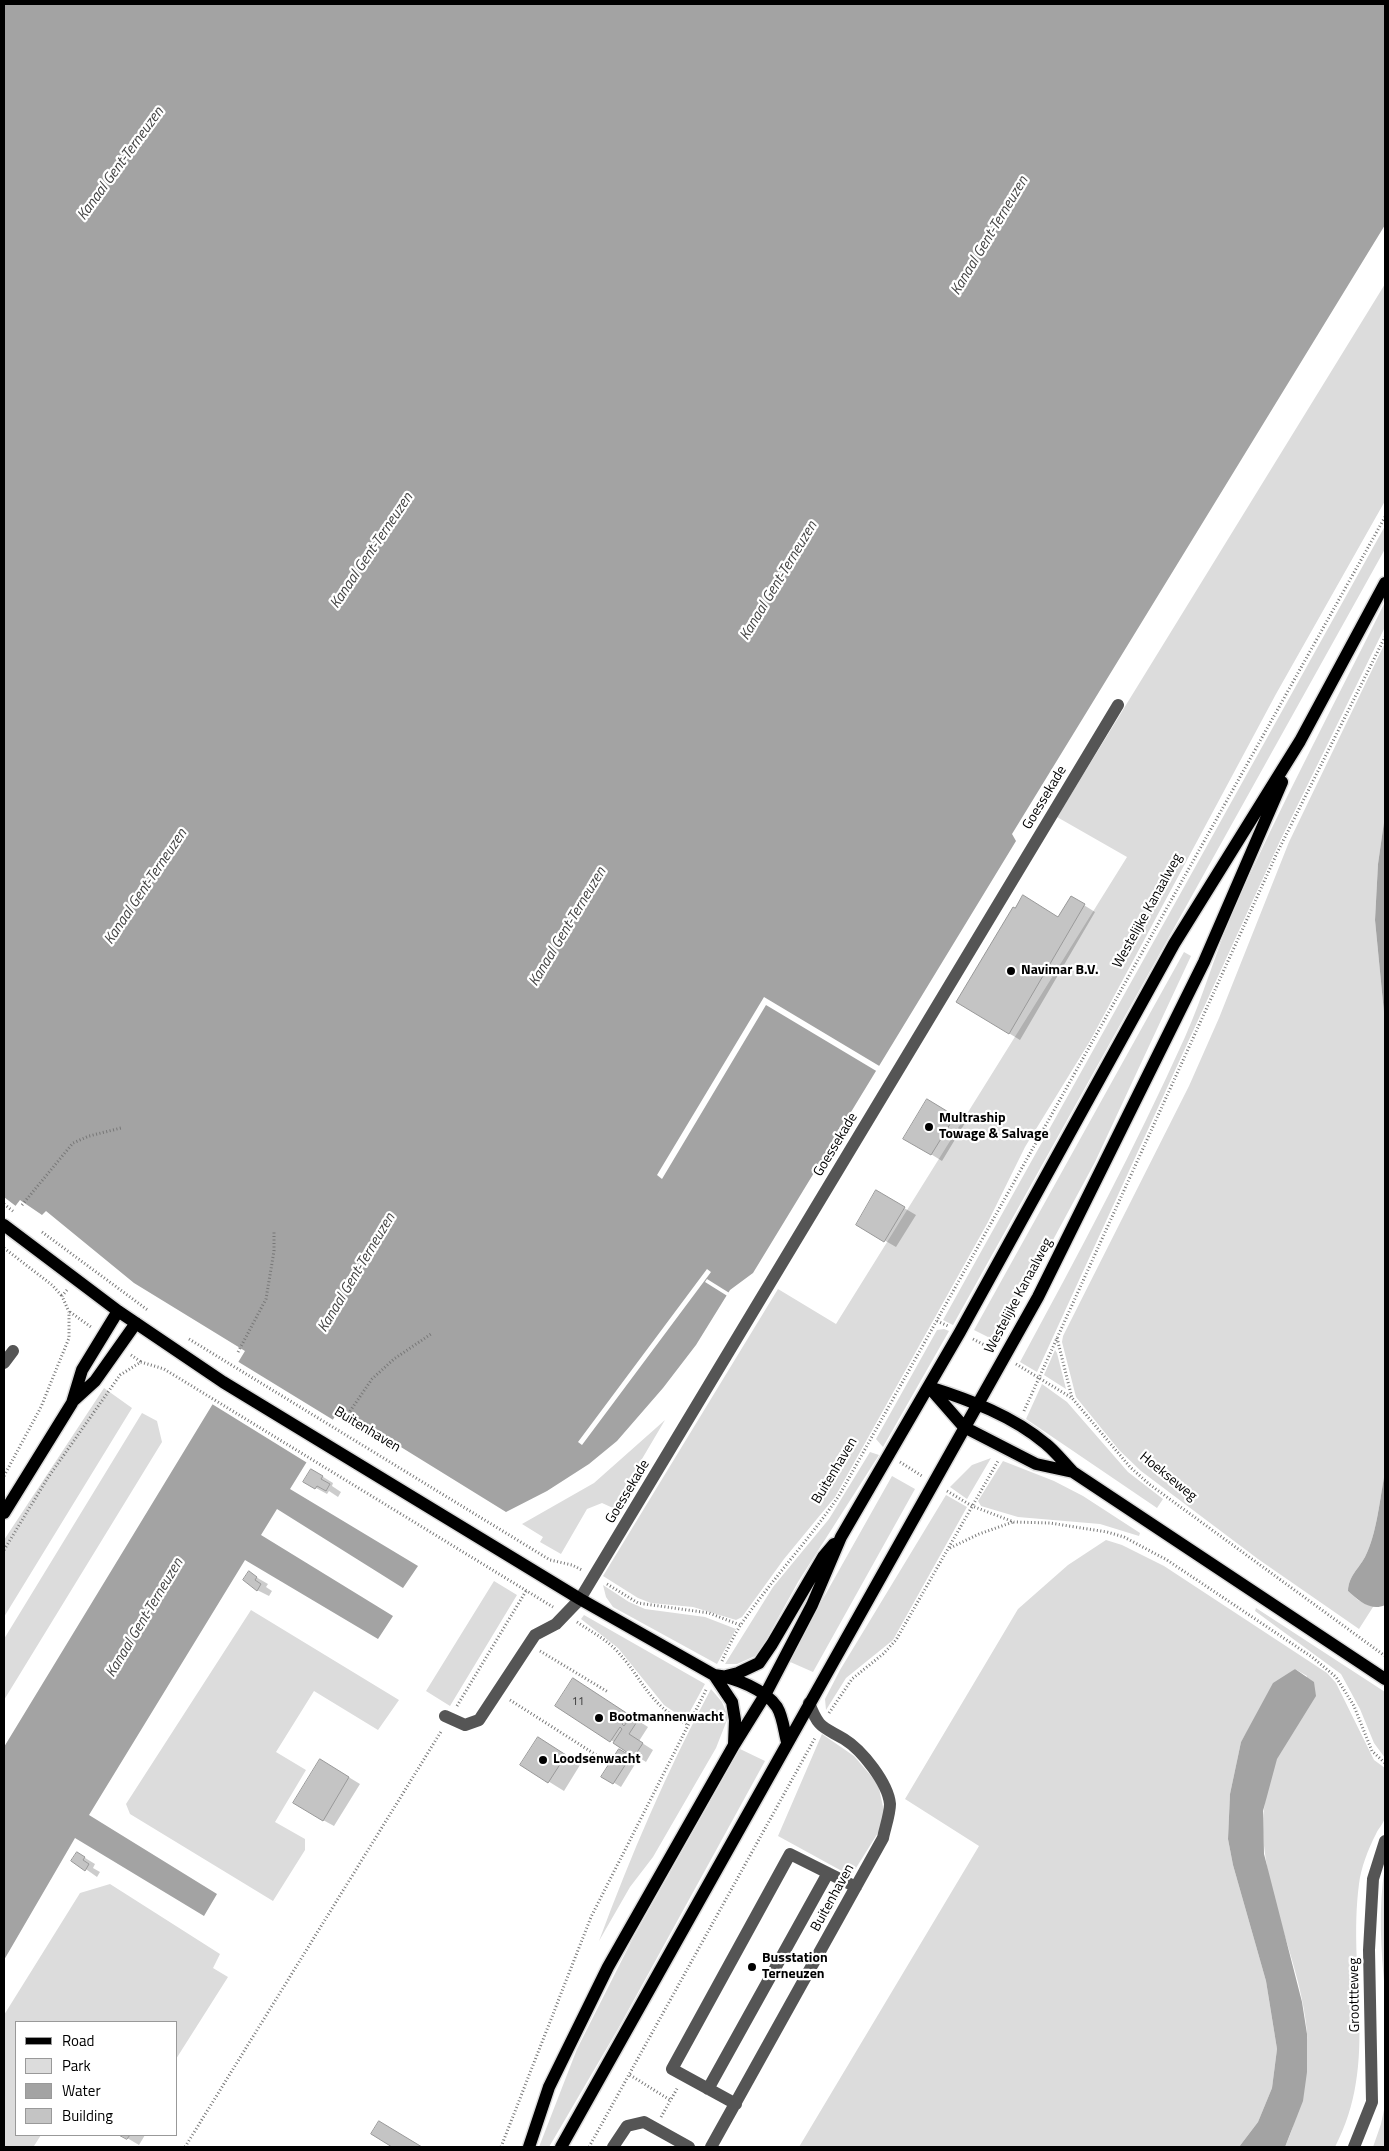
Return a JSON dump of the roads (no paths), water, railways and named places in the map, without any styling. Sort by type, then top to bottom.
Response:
[{"type":"main road","name":"Westelijke Kanaalweg","points":[[929,1387],[1174,944],[1300,742],[1385,583]]},
{"type":"main road","name":"Westelijke Kanaalweg","points":[[964,1427],[979,1404],[1038,1297],[1204,962],[1300,742]]},
{"type":"main road","points":[[6,1227],[118,1311],[223,1382],[580,1600],[720,1676],[765,1695],[780,1714],[787,1742]]},
{"type":"main road","points":[[72,1403],[82,1370],[118,1311]]},
{"type":"main road","points":[[4,1513],[72,1403],[95,1381],[136,1323]]},
{"type":"main road","points":[[929,1387],[979,1404],[1046,1444],[1073,1472],[1385,1680]]},
{"type":"main road","points":[[929,1387],[964,1427],[1036,1464],[1073,1472]]},
{"type":"main road","points":[[529,2147],[550,2087],[608,1967],[734,1745],[765,1695],[812,1605],[841,1537],[929,1387]]},
{"type":"main road","points":[[561,2147],[964,1427]]},
{"type":"main road","points":[[720,1676],[738,1673],[759,1662],[772,1644],[823,1557],[841,1537]]},
{"type":"main road","points":[[720,1676],[732,1702],[735,1720],[734,1745]]},
{"type":"street","name":"Goessekade","points":[[580,1600],[1118,705]]},
{"type":"street","points":[[4,1363],[13,1351]]},
{"type":"street","points":[[447,1717],[465,1725],[479,1720],[535,1635],[556,1624],[580,1600]]},
{"type":"street","name":"Buitenhaven","points":[[711,2147],[883,1838],[890,1804],[880,1780],[866,1757],[846,1740],[821,1727],[809,1703]]},
{"type":"street","name":"Groottteweg","points":[[1354,2147],[1372,2102],[1369,1950],[1372,1888],[1385,1841]]},
{"type":"street","points":[[736,2104],[672,2069],[790,1854],[856,1887]]},
{"type":"street","points":[[708,2089],[828,1873]]},
{"type":"street","points":[[613,2147],[627,2126],[644,2122],[689,2147]]},
{"type":"water","name":"Kanaal Gent-Terneuzen","points":[[4,4],[1385,4],[1385,225],[1012,834],[1016,841],[753,1273],[730,1290],[696,1345],[663,1388],[617,1441],[589,1464],[547,1491],[506,1512],[341,1410],[337,1413],[290,1489],[418,1566],[403,1588],[277,1509],[261,1535],[393,1616],[378,1639],[245,1560],[89,1815],[217,1894],[204,1916],[75,1838],[4,1960],[4,1747],[245,1351],[134,1283],[46,1211],[42,1215],[20,1200],[4,1221]]},
{"type":"water","points":[[1385,815],[1385,1023],[1375,920],[1378,864]]},
{"type":"water","points":[[1385,1472],[1385,1605],[1375,1607],[1365,1604],[1348,1591],[1352,1577],[1369,1548],[1378,1515]]},
{"type":"water","points":[[1295,1669],[1314,1682],[1316,1696],[1277,1759],[1263,1811],[1264,1854],[1302,2002],[1307,2034],[1307,2072],[1303,2101],[1285,2147],[1239,2147],[1258,2122],[1272,2088],[1277,2049],[1266,1981],[1233,1865],[1228,1839],[1230,1794],[1241,1742],[1273,1683]]},
{"type":"place","name":"Navimar B.V.","points":[[1011,971]]},
{"type":"place","name":"Multraship Towage & Salvage","points":[[929,1127]]},
{"type":"place","name":"Bootmannenwacht","points":[[599,1718]]},
{"type":"place","name":"Loodsenwacht","points":[[543,1760]]},
{"type":"place","name":"Busstation Terneuzen","points":[[752,1967]]}]
